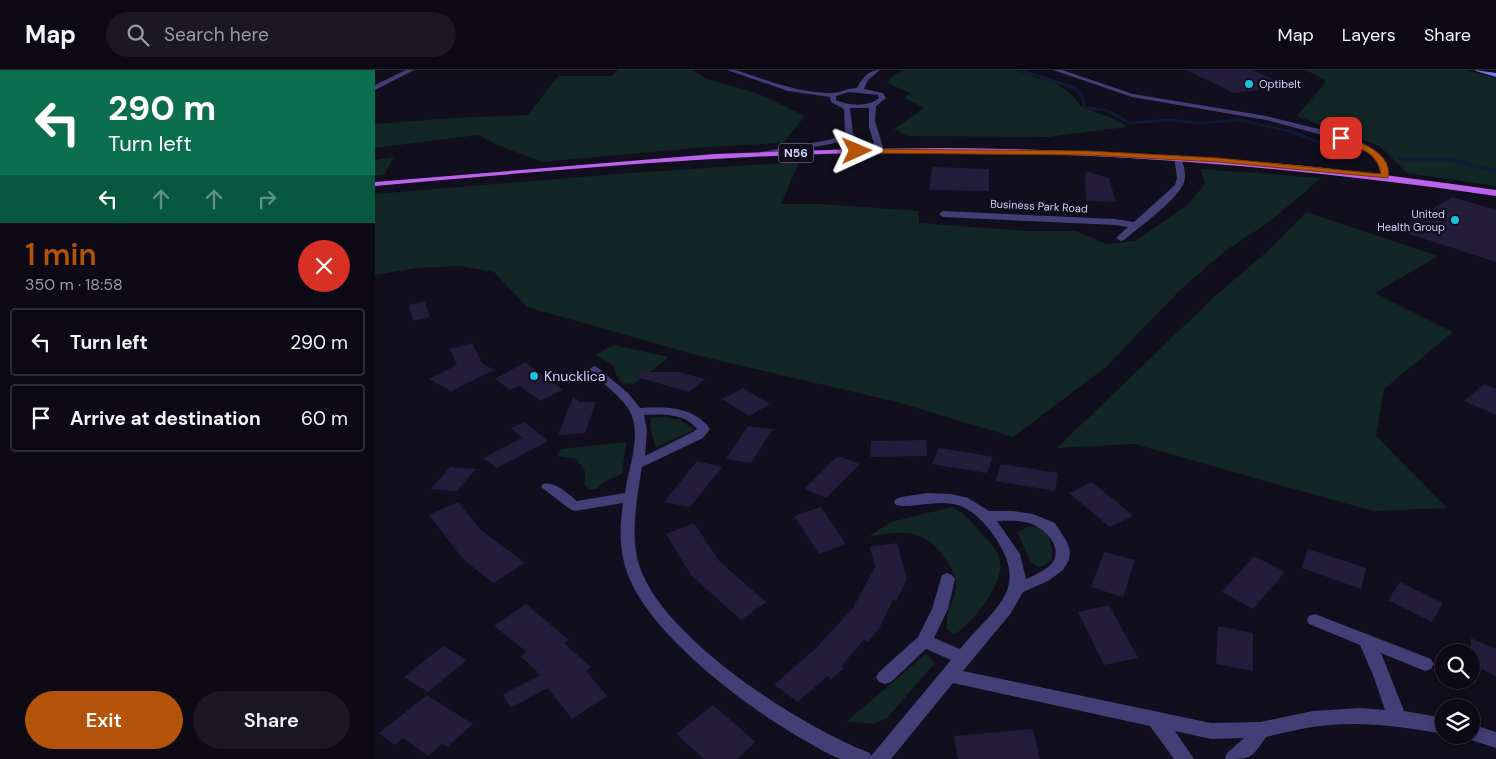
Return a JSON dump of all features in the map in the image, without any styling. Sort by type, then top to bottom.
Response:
[{"type":"main road","name":"N56","points":[[375,184],[763,154],[857,151],[1068,152],[1177,157],[1385,176],[1496,193]]},
{"type":"street","points":[[375,88],[411,70]]},
{"type":"street","points":[[731,70],[789,90],[833,95],[844,91],[860,90],[875,92],[883,96],[880,101],[873,104],[843,105],[833,101],[831,98],[833,95]]},
{"type":"street","points":[[860,90],[865,79],[877,70]]},
{"type":"street","points":[[1057,70],[1144,98],[1282,120],[1309,127],[1353,142],[1377,155],[1383,163],[1385,176]]},
{"type":"street","points":[[1478,70],[1496,74]]},
{"type":"street","points":[[873,104],[870,110],[871,124],[879,151]]},
{"type":"street","points":[[843,105],[847,109],[849,135]]},
{"type":"street","points":[[849,135],[855,139],[857,151]]},
{"type":"street","points":[[763,154],[831,142],[849,135]]},
{"type":"street","points":[[1121,238],[1134,225],[1171,196],[1178,187],[1181,181],[1177,157]]},
{"type":"street","name":"Business Park Road","points":[[943,214],[1097,221],[1134,225]]},
{"type":"street","points":[[594,370],[637,412],[641,426],[627,538],[632,566],[643,591],[670,626],[721,672],[779,717],[832,747],[863,759]]},
{"type":"street","points":[[637,412],[655,410],[681,414],[701,424],[704,429],[698,435],[637,464]]},
{"type":"street","points":[[548,487],[575,506],[632,497]]},
{"type":"street","points":[[879,759],[1001,614],[1017,588],[1017,566],[1007,544],[986,516],[975,506],[958,499],[930,496],[901,502]]},
{"type":"street","points":[[986,516],[1021,517],[1038,520],[1051,527],[1064,550],[1062,561],[1052,572],[1040,580],[1017,588]]},
{"type":"street","points":[[885,676],[924,641],[940,610],[947,579]]},
{"type":"street","points":[[1315,620],[1425,664]]},
{"type":"street","points":[[924,641],[963,658]]},
{"type":"street","points":[[1367,642],[1382,675],[1397,718]]},
{"type":"street","points":[[950,676],[1211,731],[1260,730],[1313,719],[1361,716],[1397,718],[1435,724]]},
{"type":"street","points":[[1156,720],[1185,759]]},
{"type":"street","points":[[1234,759],[1249,747],[1260,730]]},
{"type":"street","points":[[1480,735],[1496,740]]},
{"type":"green space","points":[[618,70],[692,70],[707,79],[759,94],[805,116],[783,143],[707,147],[542,162],[495,144],[479,135],[375,148],[375,124],[528,115],[558,76],[612,76]]},
{"type":"green space","points":[[905,70],[1014,70],[1057,84],[1069,92],[1082,107],[1119,121],[1127,127],[1048,137],[908,136],[894,129],[924,108],[905,98],[910,93],[887,83],[895,74]]},
{"type":"green space","points":[[1305,70],[1464,70],[1496,78],[1496,186],[1407,173],[1380,146],[1297,116],[1324,84],[1325,80]]},
{"type":"green space","points":[[394,157],[384,175],[375,176],[375,160]]},
{"type":"green space","points":[[799,162],[781,204],[821,204],[919,211],[919,223],[1027,231],[1076,231],[1106,244],[1135,241],[1189,204],[1205,183],[1200,169],[1321,178],[1269,222],[1225,251],[1179,291],[1106,367],[1013,437],[897,402],[696,355],[527,307],[494,272],[459,266],[417,268],[375,275],[375,194],[629,173]]},
{"type":"green space","points":[[1306,212],[1438,256],[1375,293],[1453,332],[1384,389],[1376,436],[1447,508],[1373,511],[1134,444],[1057,448],[1212,299],[1271,248]]},
{"type":"green space","points":[[614,345],[669,357],[633,385],[629,383],[623,385],[616,374],[614,366],[595,355]]},
{"type":"green space","points":[[665,417],[682,421],[694,430],[656,447],[650,427],[651,418]]},
{"type":"green space","points":[[626,442],[622,474],[602,483],[597,489],[589,489],[585,485],[585,471],[576,459],[557,456],[561,449]]},
{"type":"green space","points":[[952,507],[967,518],[992,545],[1000,560],[997,580],[986,602],[969,622],[954,635],[947,629],[947,622],[948,612],[955,593],[956,581],[948,563],[940,552],[932,543],[914,534],[893,533],[868,537],[891,522]]},
{"type":"green space","points":[[1037,526],[1048,532],[1052,550],[1052,560],[1038,567],[1030,561],[1017,532],[1028,527]]},
{"type":"green space","points":[[926,654],[935,663],[887,718],[873,724],[847,721]]},
{"type":"building","name":"Optibelt","points":[[1186,70],[1252,70],[1289,86],[1234,93]]},
{"type":"building","points":[[932,167],[989,169],[989,191],[929,190]]},
{"type":"building","points":[[1085,171],[1109,178],[1116,202],[1086,201]]},
{"type":"building","name":"United Health Group","points":[[1452,197],[1496,210],[1496,262],[1397,230]]},
{"type":"building","points":[[425,301],[430,317],[413,321],[409,305]]},
{"type":"building","points":[[472,343],[482,363],[494,370],[451,391],[429,379],[457,365],[450,349]]},
{"type":"building","points":[[525,362],[563,390],[540,401],[520,386],[510,390],[495,379]]},
{"type":"building","points":[[637,372],[678,372],[705,379],[689,392],[636,377]]},
{"type":"building","points":[[1484,384],[1496,389],[1496,415],[1464,401]]},
{"type":"building","points":[[743,388],[770,404],[749,416],[722,399]]},
{"type":"building","points":[[573,397],[580,402],[596,402],[585,433],[558,435]]},
{"type":"building","points":[[525,422],[548,441],[497,468],[483,458],[522,438],[511,428]]},
{"type":"building","points":[[748,426],[773,429],[751,463],[726,459]]},
{"type":"building","points":[[926,440],[927,456],[870,457],[871,441]]},
{"type":"building","points":[[939,448],[993,457],[987,473],[932,464]]},
{"type":"building","points":[[838,456],[860,464],[826,498],[804,489]]},
{"type":"building","points":[[697,461],[722,467],[690,507],[664,502]]},
{"type":"building","points":[[1001,464],[1058,473],[1055,491],[995,481]]},
{"type":"building","points":[[450,467],[476,469],[457,491],[431,489]]},
{"type":"building","points":[[1092,482],[1133,516],[1110,527],[1069,493]]},
{"type":"building","points":[[458,502],[482,531],[525,563],[493,583],[463,559],[429,515]]},
{"type":"building","points":[[821,507],[846,544],[819,554],[794,516]]},
{"type":"building","points":[[694,523],[720,562],[766,602],[741,620],[691,575],[666,534]]},
{"type":"building","points":[[897,543],[907,579],[896,601],[893,600],[879,629],[868,642],[864,640],[841,666],[844,668],[831,679],[827,676],[798,702],[774,685],[816,648],[853,608],[875,567],[870,547]]},
{"type":"building","points":[[1308,549],[1366,568],[1361,589],[1302,568]]},
{"type":"building","points":[[1104,552],[1135,560],[1123,597],[1091,587]]},
{"type":"building","points":[[1254,556],[1285,572],[1253,609],[1222,592]]},
{"type":"building","points":[[1400,582],[1443,603],[1432,622],[1388,600]]},
{"type":"building","points":[[526,604],[569,640],[564,643],[591,667],[586,671],[607,696],[572,719],[548,688],[510,708],[503,694],[541,675],[520,656],[527,652],[494,626]]},
{"type":"building","points":[[1109,605],[1138,658],[1104,665],[1078,612]]},
{"type":"building","points":[[1218,626],[1253,633],[1253,671],[1216,664]]},
{"type":"building","points":[[1471,638],[1496,649],[1496,676],[1480,668],[1480,644],[1471,644]]},
{"type":"building","points":[[443,646],[467,660],[428,692],[404,677]]},
{"type":"building","points":[[427,695],[473,724],[447,747],[442,744],[428,756],[403,738],[395,745],[379,733]]},
{"type":"building","points":[[713,705],[756,742],[736,759],[704,759],[676,734]]},
{"type":"building","points":[[1033,729],[1040,759],[958,759],[954,736]]},
{"type":"waterway","points":[[1020,70],[1075,88],[1082,96],[1085,108],[1106,110],[1130,123],[1169,120],[1200,123],[1240,120],[1293,132],[1338,150]]},
{"type":"waterway","points":[[1401,159],[1446,159],[1496,171]]},
{"type":"place","name":"Optibelt","points":[[1249,84]]},
{"type":"place","name":"United Health Group","points":[[1455,220]]},
{"type":"place","name":"Knucklica","points":[[534,376]]},
{"type":"route","points":[[857,151],[999,151],[1177,157],[1385,176],[1383,163],[1377,155],[1353,142],[1341,138]]}]
